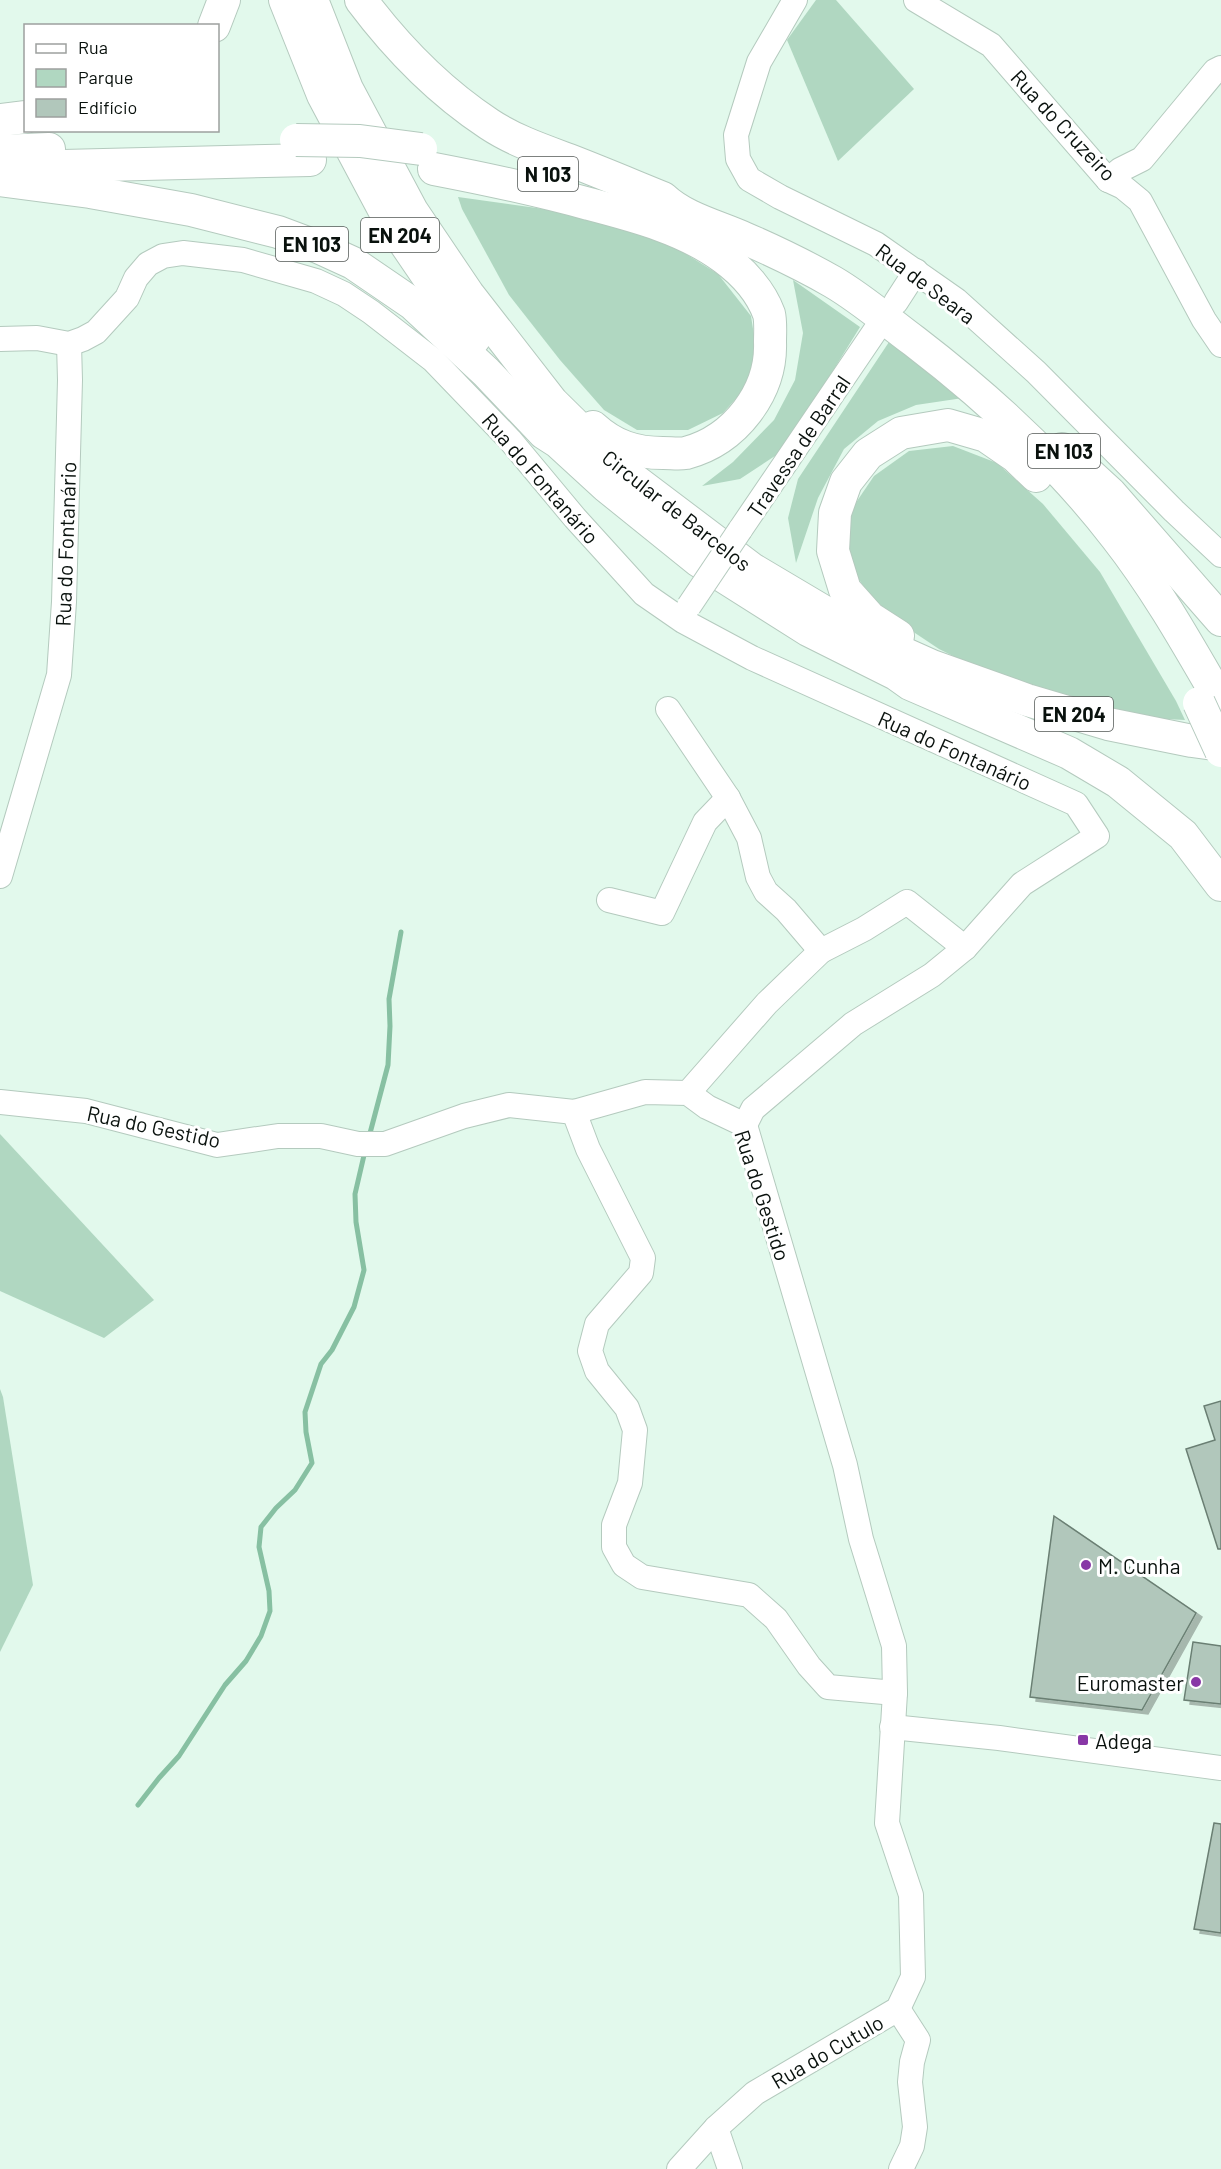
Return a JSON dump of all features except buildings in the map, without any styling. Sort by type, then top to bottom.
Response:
[{"type":"main road","points":[[215,24],[224,0]]},
{"type":"main road","name":"EN 204","points":[[285,0],[323,95],[390,221],[460,324],[552,427],[558,442]]},
{"type":"main road","name":"Circular de Barcelos","points":[[312,0],[347,89],[412,211],[468,294],[552,402],[621,470],[743,563],[865,636],[932,666],[1027,700],[1107,724],[1221,745]]},
{"type":"main road","points":[[361,0],[384,31],[414,63],[451,96],[491,125],[532,146],[663,198],[673,208]]},
{"type":"main road","points":[[0,120],[24,117]]},
{"type":"main road","points":[[0,151],[303,150],[372,163],[427,159],[629,215],[690,237],[724,258],[751,282],[769,316],[771,356],[761,391],[740,422],[712,442],[685,453],[645,453],[609,441],[561,399],[541,386]]},
{"type":"main road","points":[[0,168],[303,150]]},
{"type":"main road","name":"N 103","points":[[427,159],[527,169],[599,188],[659,208],[673,208]]},
{"type":"main road","name":"EN 103","points":[[0,180],[90,192],[191,210],[278,232],[353,263],[413,304],[486,372],[544,433],[558,442],[606,486],[699,561],[808,630],[896,674],[912,676],[1023,718],[1102,741],[1190,760],[1221,764]]},
{"type":"main road","name":"EN 103","points":[[673,208],[745,238],[833,282],[884,315],[903,321],[953,357],[1013,405],[1110,493],[1221,620]]},
{"type":"main road","points":[[884,315],[1005,418],[1061,474],[1116,536],[1165,606],[1210,702],[1221,751]]},
{"type":"main road","points":[[932,666],[916,647],[870,618],[845,590],[832,551],[835,513],[846,482],[868,454],[901,433],[948,425],[986,436],[1015,456],[1052,492],[1098,544],[1210,702]]},
{"type":"main road","points":[[896,674],[909,684],[1069,753],[1118,782],[1183,835],[1221,885]]},
{"type":"street","name":"Rua de Seara","points":[[795,0],[759,62],[736,135],[738,159],[749,178],[780,197],[876,244],[956,300],[1036,372],[1221,555]]},
{"type":"street","name":"Rua do Cruzeiro","points":[[916,0],[950,7],[990,45],[1108,180],[1123,187],[1140,201],[1204,320],[1221,345]]},
{"type":"street","points":[[1108,180],[1120,170],[1142,159],[1215,71],[1221,68]]},
{"type":"street","name":"Rua do Fontanário","points":[[0,876],[59,675],[64,602],[70,391],[69,344],[96,332],[127,298],[136,278],[148,264],[163,256],[183,253],[243,260],[316,281],[371,312],[433,360],[510,440],[575,518],[644,594],[686,614],[752,658],[1076,804],[1097,836],[1022,884],[965,948],[932,975],[854,1024],[753,1108],[745,1125]]},
{"type":"street","name":"Travessa de Barral","points":[[686,614],[884,315],[916,271]]},
{"type":"street","points":[[0,339],[37,338],[69,344]]},
{"type":"street","points":[[668,709],[728,798],[749,838],[758,877],[766,891],[786,910],[821,951]]},
{"type":"street","points":[[609,900],[662,913],[705,822],[728,798]]},
{"type":"street","points":[[688,1093],[767,1003],[821,951],[864,929],[907,902],[965,948]]},
{"type":"street","name":"Rua do Gestido","points":[[0,1102],[86,1111],[217,1145],[278,1136],[321,1136],[358,1144],[386,1144],[464,1116],[509,1105],[574,1112],[645,1092],[688,1093],[707,1107],[745,1125],[845,1465],[861,1539],[894,1646],[895,1693],[892,1728]]},
{"type":"street","points":[[574,1112],[588,1149],[642,1258],[640,1273],[597,1324],[590,1351],[597,1371],[627,1408],[635,1430],[630,1483],[614,1525],[614,1547],[624,1565],[642,1577],[749,1595],[776,1618],[809,1666],[828,1686],[895,1693]]},
{"type":"street","points":[[892,1728],[999,1738],[1221,1768]]},
{"type":"street","name":"Rua do Cutulo","points":[[679,2169],[716,2128],[755,2093],[898,2009],[913,1977],[911,1895],[887,1823],[892,1728]]},
{"type":"street","points":[[898,2009],[918,2040],[909,2082],[915,2127],[912,2146],[901,2169]]},
{"type":"street","points":[[716,2128],[730,2169]]},
{"type":"green space","points":[[816,0],[836,0],[914,89],[838,161],[787,40]]},
{"type":"green space","points":[[458,197],[558,211],[633,229],[678,249],[718,274],[751,316],[757,355],[748,385],[723,413],[688,430],[637,430],[604,410],[560,360],[509,295],[462,209]]},
{"type":"green space","points":[[793,280],[860,327],[784,450],[740,479],[702,486],[733,462],[774,420],[795,380],[803,333]]},
{"type":"green space","points":[[889,342],[963,398],[916,405],[878,421],[844,449],[818,498],[796,563],[788,518],[798,479]]},
{"type":"green space","points":[[953,446],[997,463],[1043,504],[1100,572],[1185,720],[1145,718],[1088,707],[987,673],[939,649],[897,621],[869,594],[848,564],[845,536],[855,504],[874,476],[909,451]]},
{"type":"green space","points":[[0,1134],[154,1300],[104,1338],[0,1291]]},
{"type":"green space","points":[[0,1389],[33,1585],[0,1652]]},
{"type":"waterway","points":[[369,1137],[388,1065],[389,999],[401,932]]},
{"type":"waterway","points":[[138,1805],[179,1756],[225,1685],[246,1661],[261,1636],[270,1611],[269,1591],[259,1547],[261,1527],[276,1508],[295,1490],[312,1463],[305,1412],[321,1364],[332,1350],[354,1307],[364,1270],[356,1222],[355,1194],[365,1151]]},
{"type":"place","name":"M. Cunha","points":[[1086,1565]]},
{"type":"place","name":"Euromaster","points":[[1196,1682]]},
{"type":"place","name":"Adega","points":[[1083,1740]]}]
